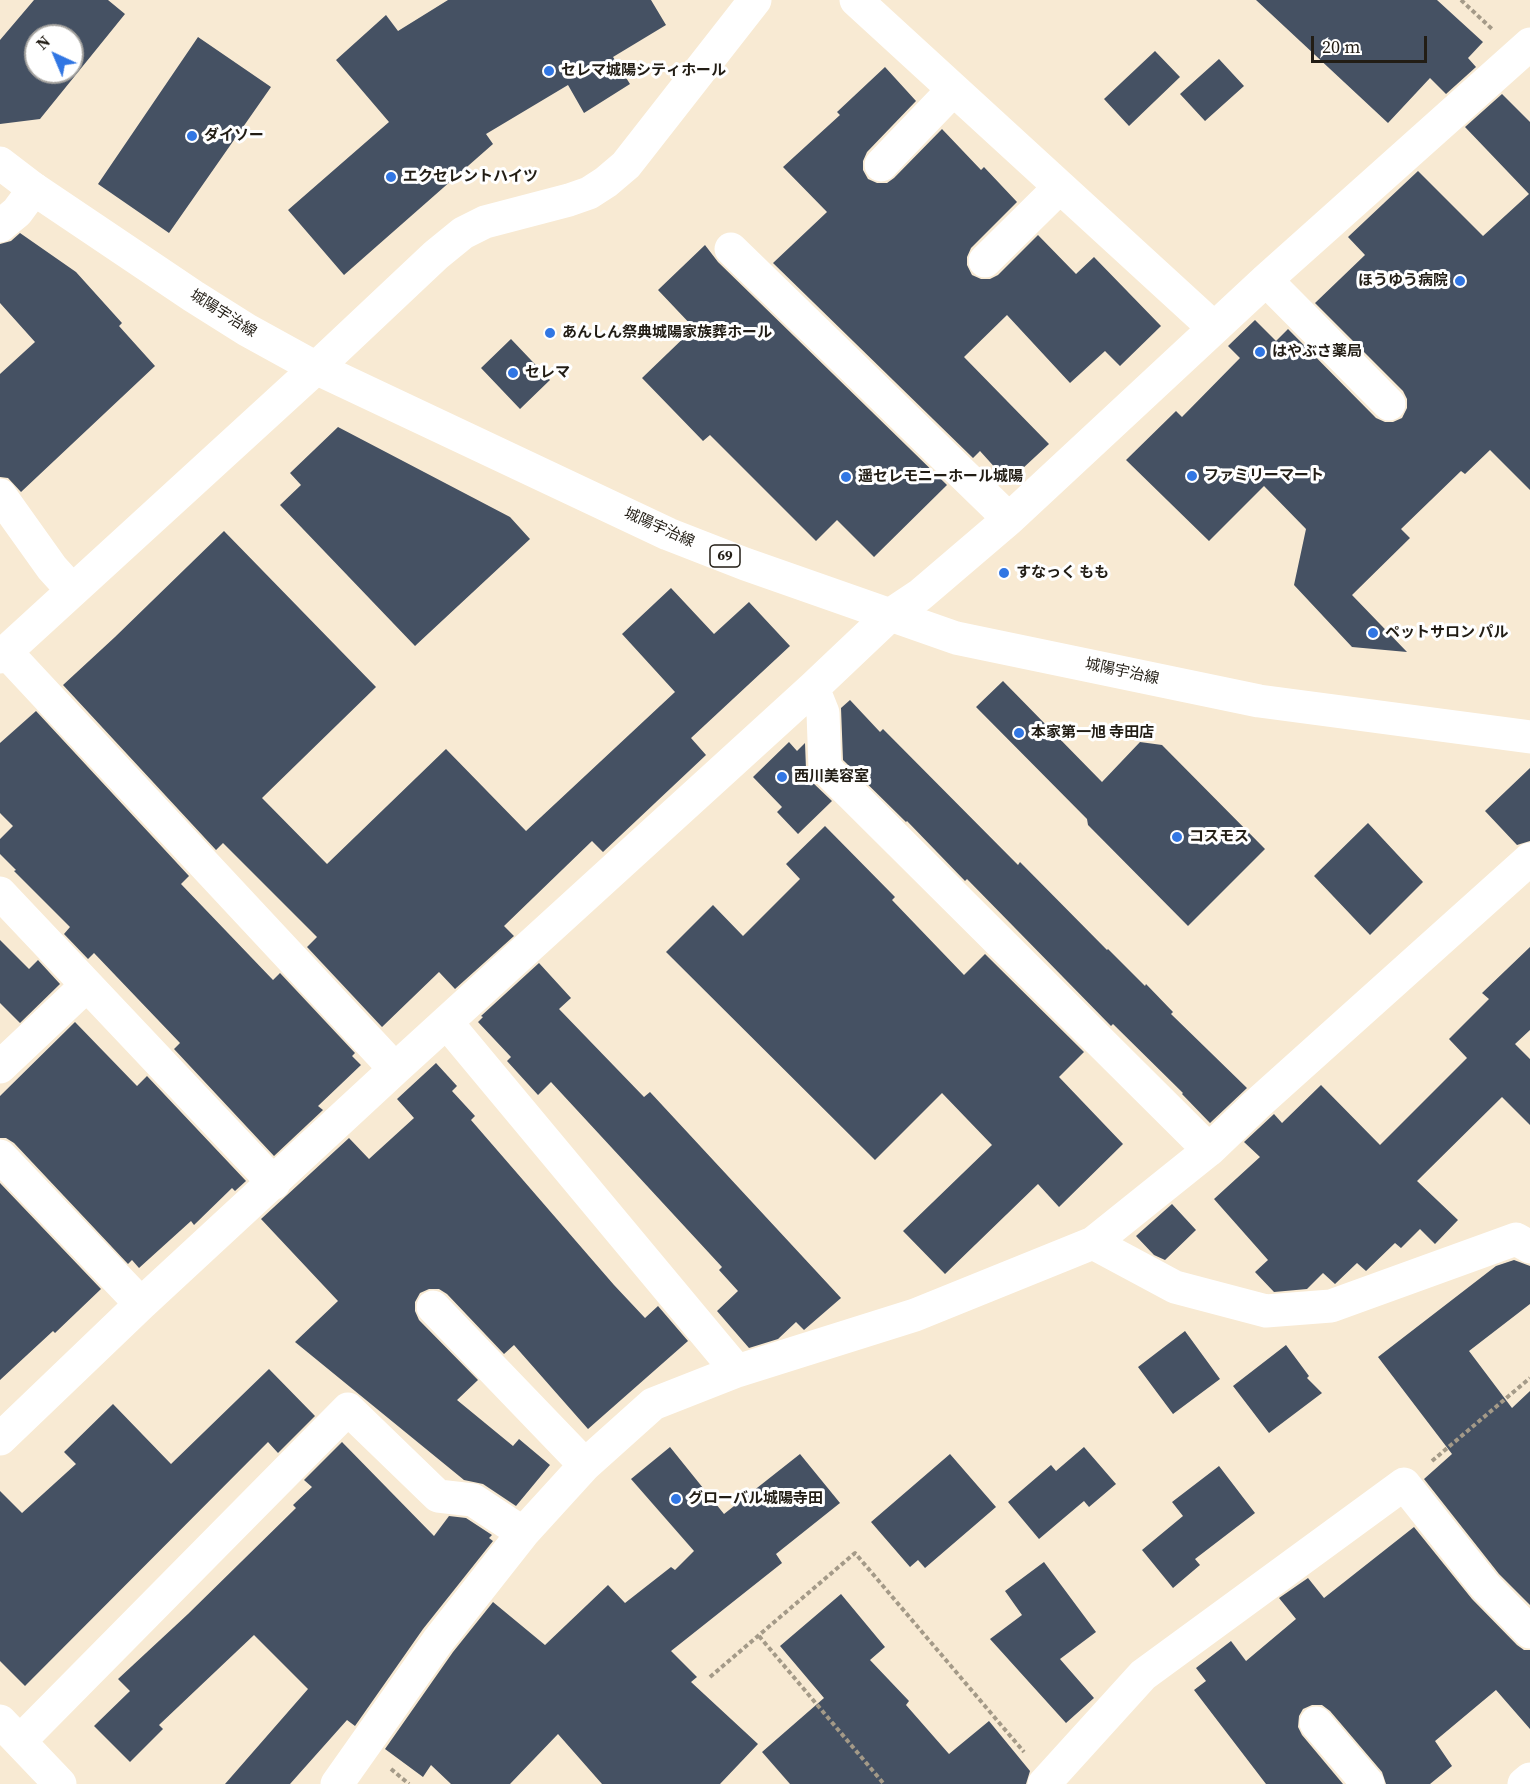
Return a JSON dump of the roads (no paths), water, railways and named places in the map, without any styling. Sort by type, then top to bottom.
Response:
[{"type":"street","points":[[395,1069],[3,654],[436,255],[463,233],[485,222],[589,193],[626,165],[754,0]]},
{"type":"street","points":[[856,0],[1214,328]]},
{"type":"street","points":[[0,1439],[395,1069],[890,615],[920,595],[1009,519],[1266,280],[1530,44]]},
{"type":"street","points":[[881,165],[953,90]]},
{"type":"street","name":"城陽宇治線","points":[[0,163],[34,189],[203,302],[247,330],[316,368],[668,534],[745,564],[957,638],[1259,701],[1530,737]]},
{"type":"street","points":[[985,261],[1060,187]]},
{"type":"street","points":[[0,226],[17,212],[34,189]]},
{"type":"street","points":[[731,249],[1009,519]]},
{"type":"street","points":[[1266,280],[1389,404]]},
{"type":"street","points":[[0,495],[52,568],[72,590]]},
{"type":"street","points":[[813,688],[823,713],[825,768],[1209,1150]]},
{"type":"street","points":[[337,1784],[438,1641],[523,1533],[585,1465],[653,1404],[737,1371],[915,1316],[1094,1243],[1209,1150],[1530,859]]},
{"type":"street","points":[[0,893],[274,1183]]},
{"type":"street","points":[[0,1067],[87,985]]},
{"type":"street","points":[[447,1023],[737,1371]]},
{"type":"street","points":[[0,1156],[141,1305]]},
{"type":"street","points":[[1094,1243],[1175,1287],[1266,1311],[1331,1306],[1516,1239],[1530,1247]]},
{"type":"street","points":[[433,1306],[585,1465]]},
{"type":"street","points":[[43,1779],[10,1731],[348,1408],[438,1496],[473,1500],[523,1533]]},
{"type":"street","points":[[1046,1782],[1143,1675],[1404,1484],[1485,1586],[1530,1632]]},
{"type":"street","points":[[1316,1723],[1368,1784]]},
{"type":"street","points":[[1524,1784],[1530,1779]]},
{"type":"place","name":"セレマ城陽シティホール","points":[[549,71]]},
{"type":"place","name":"ダイソー","points":[[192,136]]},
{"type":"place","name":"エクセレントハイツ","points":[[391,177]]},
{"type":"place","name":"ほうゆう病院","points":[[1460,281]]},
{"type":"place","name":"あんしん祭典城陽家族葬ホール","points":[[550,333]]},
{"type":"place","name":"はやぶさ薬局","points":[[1260,352]]},
{"type":"place","name":"セレマ","points":[[513,373]]},
{"type":"place","name":"ファミリーマート","points":[[1192,476]]},
{"type":"place","name":"遥セレモニーホール城陽","points":[[846,477]]},
{"type":"place","name":"すなっく もも","points":[[1004,573]]},
{"type":"place","name":"ペットサロン パル","points":[[1373,633]]},
{"type":"place","name":"本家第一旭 寺田店","points":[[1019,733]]},
{"type":"place","name":"西川美容室","points":[[782,777]]},
{"type":"place","name":"コスモス","points":[[1177,837]]},
{"type":"place","name":"グローバル城陽寺田","points":[[676,1499]]}]
